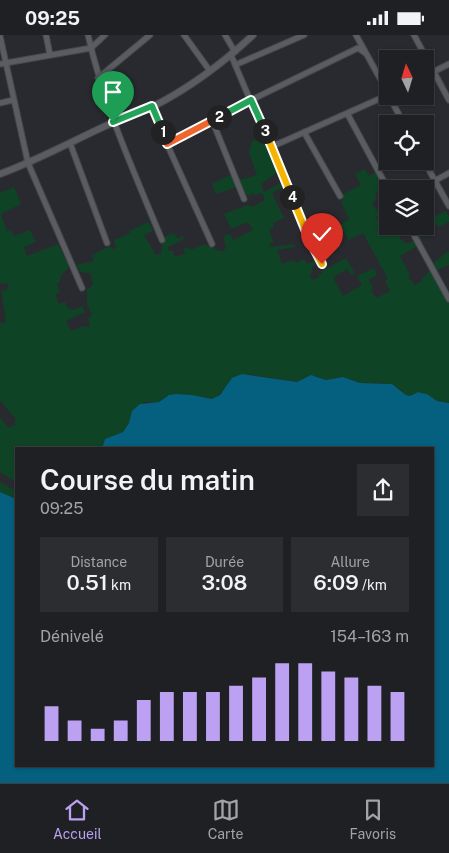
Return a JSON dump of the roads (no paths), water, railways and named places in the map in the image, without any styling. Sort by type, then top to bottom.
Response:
[{"type":"street","points":[[46,35],[50,55]]},
{"type":"street","points":[[88,35],[98,78],[113,122],[162,239]]},
{"type":"street","points":[[3,63],[91,49],[105,35]]},
{"type":"street","points":[[98,78],[150,35]]},
{"type":"street","points":[[184,35],[210,71]]},
{"type":"street","points":[[225,35],[233,54],[235,65],[309,239],[322,264]]},
{"type":"street","points":[[0,174],[28,163],[185,89],[233,54],[254,35]]},
{"type":"street","points":[[235,65],[304,35]]},
{"type":"street","points":[[356,35],[379,79]]},
{"type":"street","points":[[414,35],[422,50]]},
{"type":"street","points":[[0,36],[3,63],[28,163],[82,288]]},
{"type":"street","points":[[167,144],[251,100],[358,48],[365,53]]},
{"type":"street","points":[[449,64],[434,71],[449,100]]},
{"type":"street","points":[[271,147],[379,99]]},
{"type":"street","points":[[0,103],[13,100]]},
{"type":"street","points":[[152,106],[212,244]]},
{"type":"street","points":[[347,113],[383,180]]},
{"type":"street","points":[[212,120],[244,199]]},
{"type":"street","points":[[304,132],[340,196]]},
{"type":"street","points":[[70,143],[107,243]]},
{"type":"street","points":[[429,170],[449,206]]},
{"type":"street","points":[[435,181],[449,173]]},
{"type":"street","points":[[414,235],[449,299]]},
{"type":"water","points":[[242,374],[297,382],[311,375],[326,380],[343,377],[360,383],[392,384],[406,395],[410,396],[418,392],[427,394],[437,401],[449,403],[449,783],[0,783],[0,492],[15,499],[15,767],[434,767],[434,447],[103,447],[105,439],[123,432],[129,423],[132,411],[140,404],[159,402],[169,395],[176,394],[212,399],[220,395],[232,378]]}]
